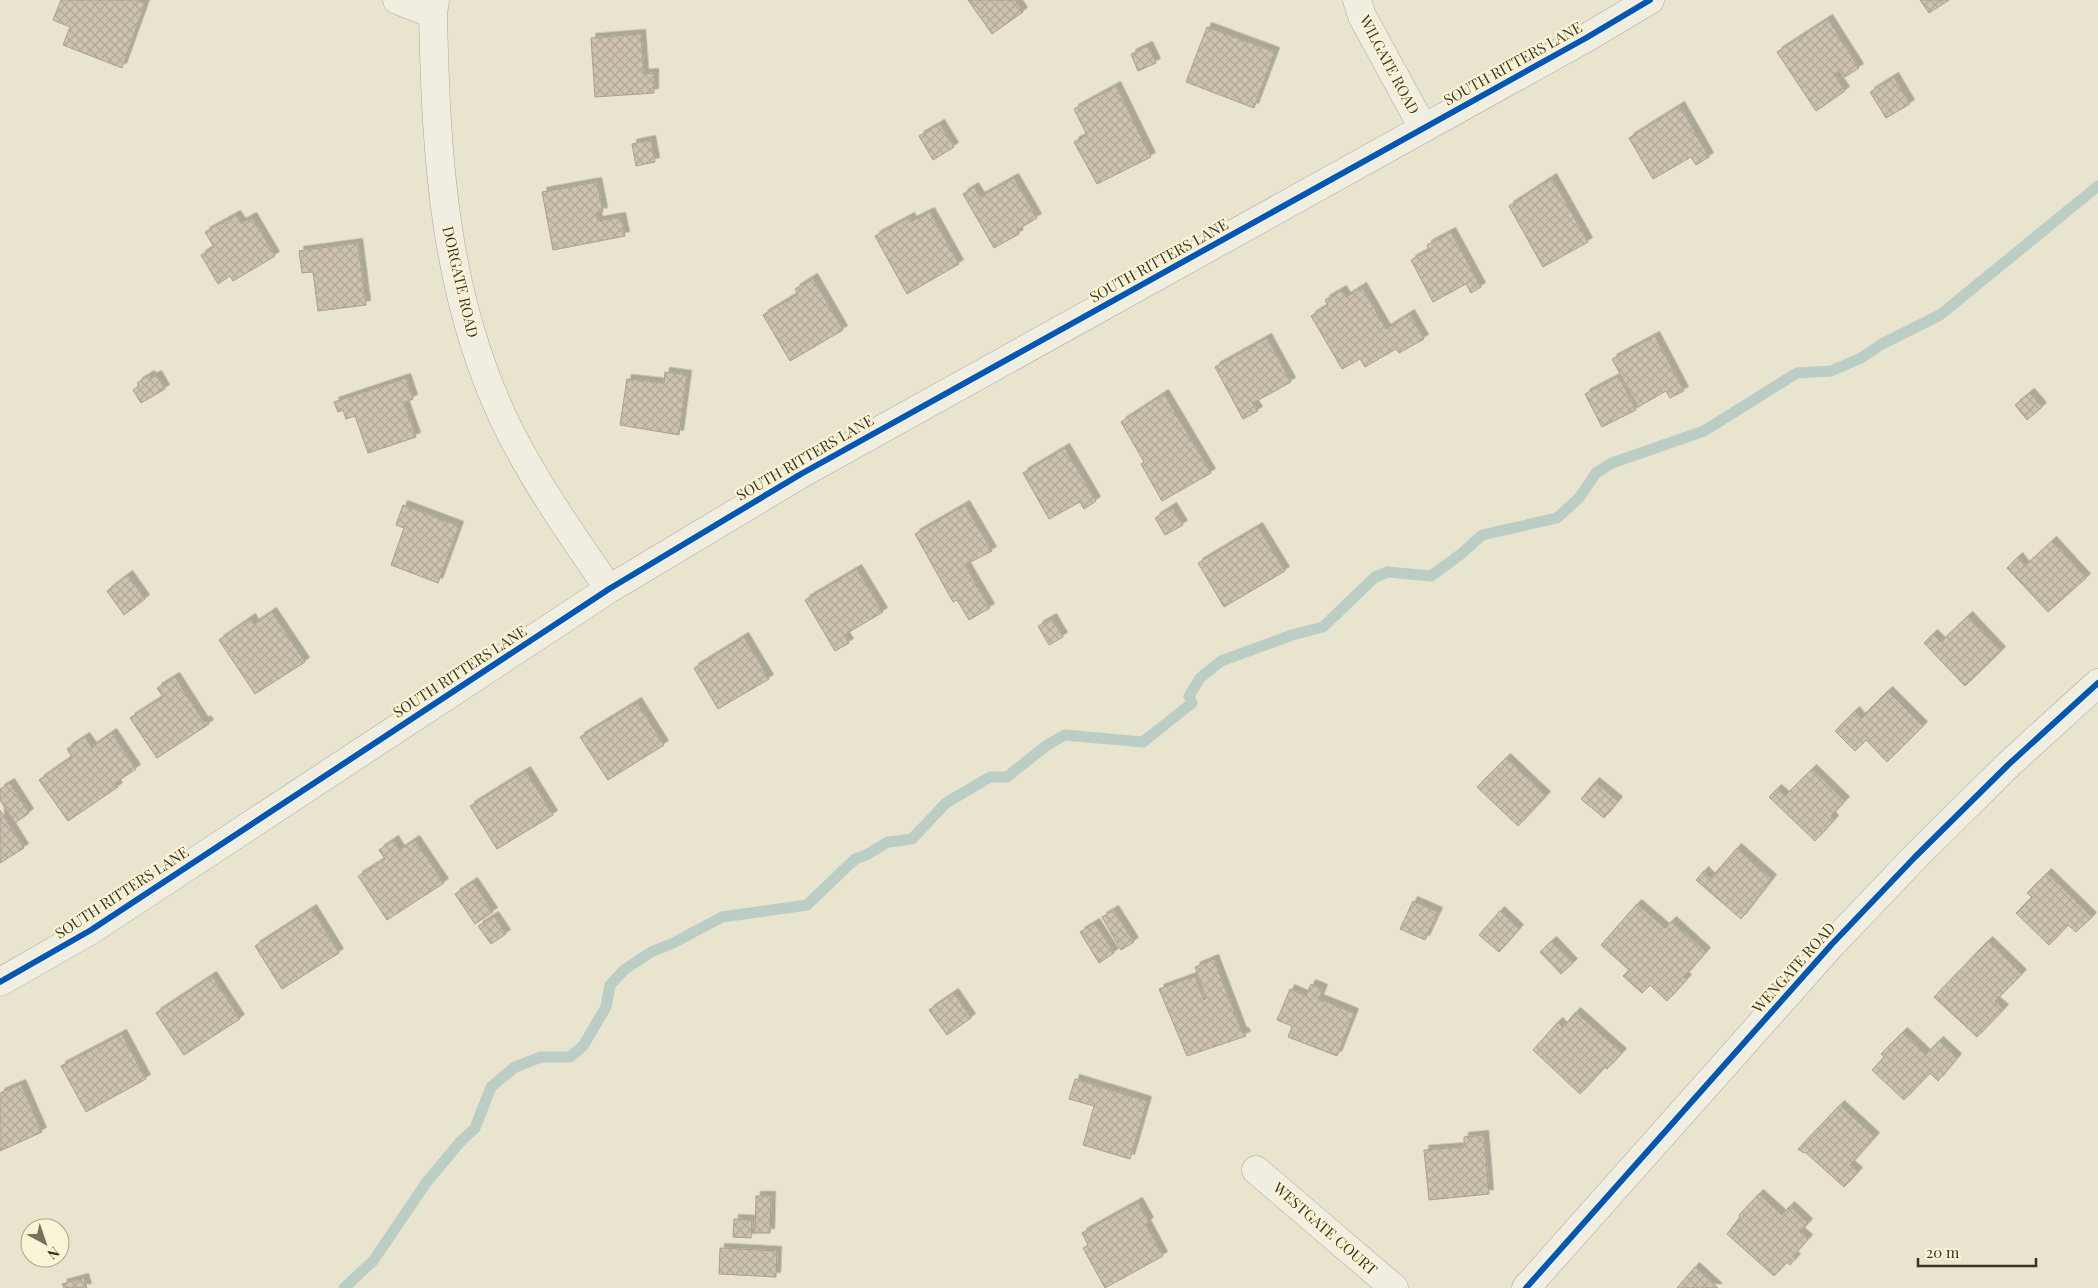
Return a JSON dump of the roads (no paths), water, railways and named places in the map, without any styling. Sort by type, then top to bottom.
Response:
[{"type":"street","points":[[398,0],[434,7]]},
{"type":"street","name":"WILGATE ROAD","points":[[1357,0],[1362,16],[1423,128]]},
{"type":"street","name":"SOUTH RITTERS LANE","points":[[0,982],[91,930],[609,589],[801,474],[1586,38],[1650,0]]},
{"type":"street","name":"DORGATE ROAD","points":[[434,7],[434,106],[441,190],[451,253],[467,320],[510,431],[543,491],[609,589]]},
{"type":"street","name":"WENGATE ROAD","points":[[1526,1288],[1832,944],[1914,857],[2008,765],[2098,683]]},
{"type":"street","name":"WESTGATE COURT","points":[[1256,1170],[1394,1288]]},
{"type":"waterway","points":[[344,1288],[373,1261],[426,1183],[460,1142],[475,1128],[491,1087],[515,1067],[541,1057],[570,1057],[583,1046],[606,1007],[610,985],[624,970],[651,952],[673,943],[722,917],[807,905],[855,859],[888,842],[912,839],[946,803],[990,777],[1007,777],[1047,745],[1065,735],[1143,742],[1192,703],[1189,696],[1200,678],[1221,661],[1292,635],[1323,627],[1375,577],[1388,572],[1431,576],[1461,554],[1482,535],[1557,518],[1579,498],[1596,473],[1612,463],[1704,431],[1797,373],[1831,371],[1861,358],[1882,344],[1940,315],[2098,186]]}]
